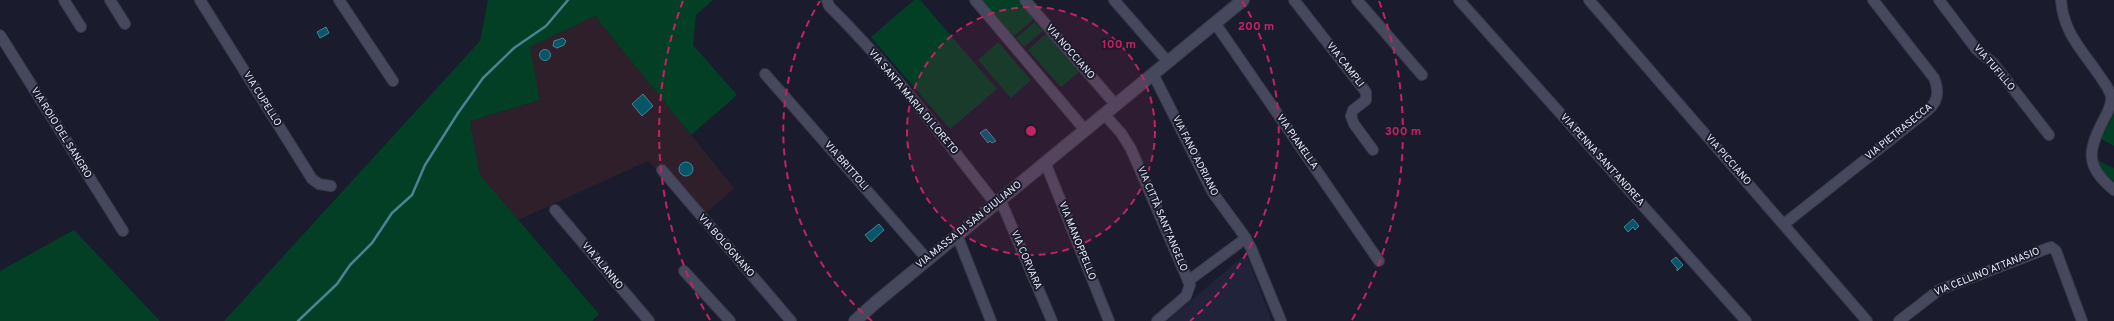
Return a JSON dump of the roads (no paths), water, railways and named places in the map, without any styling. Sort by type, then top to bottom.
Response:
[{"type":"street","points":[[64,0],[81,27]]},
{"type":"street","points":[[110,0],[125,24]]},
{"type":"street","name":"VIA CUPELLO","points":[[200,0],[311,177],[317,183],[331,186]]},
{"type":"street","points":[[339,0],[393,81]]},
{"type":"street","points":[[975,0],[1085,130]]},
{"type":"street","name":"VIA NOCCIANO","points":[[1025,0],[1115,104]]},
{"type":"street","points":[[1114,0],[1168,62]]},
{"type":"street","name":"VIA MASSA DI SAN GIULIANO","points":[[861,318],[928,259],[1243,0]]},
{"type":"street","name":"VIA CAMPLI","points":[[1294,0],[1366,92],[1366,100],[1353,110],[1351,118],[1373,150]]},
{"type":"street","points":[[1357,0],[1422,75]]},
{"type":"street","name":"VIA PENNA SANT'ANDREA","points":[[1459,0],[1746,321]]},
{"type":"street","name":"VIA PICCIANO","points":[[1589,0],[1867,321]]},
{"type":"street","name":"VIA PIETRASECCA","points":[[1784,224],[1928,110],[1936,101],[1938,92],[1934,78],[1873,0]]},
{"type":"street","name":"VIA TUFILLO","points":[[1939,0],[1976,48],[1992,63],[2049,135]]},
{"type":"street","points":[[2061,0],[2063,15],[2069,33],[2077,47],[2113,95],[2109,111],[2094,138],[2091,155],[2096,172],[2114,190]]},
{"type":"street","name":"VIA SANTA MARIA DI LORETO","points":[[827,2],[998,201]]},
{"type":"street","name":"VIA PIANELLA","points":[[1215,23],[1379,261]]},
{"type":"street","name":"VIA ROIO DEL SANGRO","points":[[0,35],[123,231]]},
{"type":"street","name":"VIA BRITTOLI","points":[[765,74],[928,259]]},
{"type":"street","name":"VIA FANO ADRIANO","points":[[1153,74],[1213,193],[1246,238],[1281,321]]},
{"type":"street","name":"VIA CITTÀ SANT'ANGELO","points":[[1104,114],[1121,133],[1131,149],[1188,281],[1190,289],[1186,296],[1157,321]]},
{"type":"street","name":"VIA MANOPPELLO","points":[[1045,162],[1109,321]]},
{"type":"street","name":"VIA BOLOGNANO","points":[[662,170],[791,321]]},
{"type":"street","name":"VIA CORVARA","points":[[998,201],[1052,321]]},
{"type":"street","name":"VIA ALANNO","points":[[555,210],[649,321]]},
{"type":"street","points":[[957,235],[991,321]]},
{"type":"street","points":[[1188,281],[1246,238]]},
{"type":"street","name":"VIA CELLINO ATTANASIO","points":[[1898,321],[1938,290],[2051,247],[2056,251],[2082,321]]},
{"type":"street","points":[[684,271],[730,321]]},
{"type":"waterway","points":[[298,321],[337,284],[350,265],[372,243],[392,213],[412,195],[425,165],[458,113],[483,78],[514,48],[546,26],[568,0]]}]
